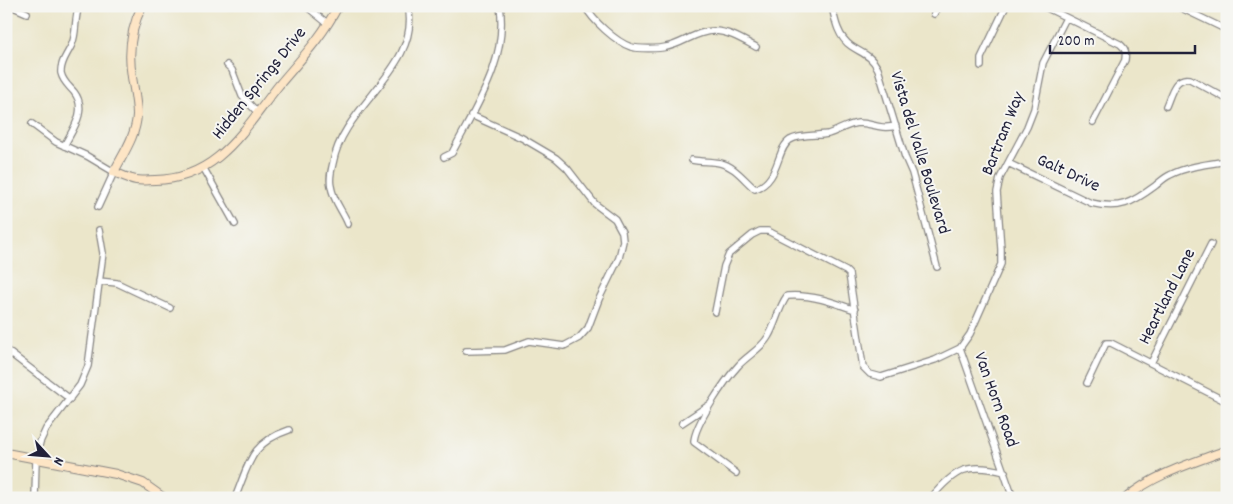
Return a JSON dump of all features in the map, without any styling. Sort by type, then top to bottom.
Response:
[{"type":"street","points":[[11,6],[27,13]]},
{"type":"street","points":[[64,146],[79,117],[80,111],[78,99],[64,80],[61,70],[62,63],[73,44],[78,6]]},
{"type":"street","points":[[98,207],[130,142],[135,127],[137,107],[131,76],[130,49],[134,28],[142,6]]},
{"type":"street","points":[[306,6],[327,23]]},
{"type":"street","name":"Hidden Springs Drive","points":[[32,124],[64,146],[87,156],[114,172],[136,180],[165,180],[187,175],[204,167],[229,148],[310,50],[338,6]]},
{"type":"street","points":[[348,224],[337,205],[331,187],[334,158],[339,142],[349,124],[401,55],[410,31],[408,6]]},
{"type":"street","points":[[444,156],[452,153],[487,85],[498,57],[502,29],[500,6]]},
{"type":"street","points":[[586,6],[589,14],[609,33],[632,47],[665,48],[703,32],[716,31],[741,39],[756,48]]},
{"type":"street","name":"Vista del Valle Boulevard","points":[[832,6],[840,34],[849,45],[863,52],[875,64],[912,173],[937,267]]},
{"type":"street","points":[[934,14],[938,6]]},
{"type":"street","points":[[981,66],[981,58],[1006,6]]},
{"type":"street","points":[[1043,6],[1120,44],[1126,52],[1125,60],[1093,122]]},
{"type":"street","points":[[1177,6],[1227,30]]},
{"type":"street","name":"Bartram Way","points":[[960,348],[970,334],[1001,264],[997,192],[1000,178],[1027,127],[1034,109],[1044,63],[1066,18]]},
{"type":"street","points":[[227,65],[232,70],[242,96],[258,113]]},
{"type":"street","points":[[1166,106],[1177,82],[1184,78],[1190,79],[1227,98]]},
{"type":"street","points":[[466,351],[505,350],[530,341],[564,346],[580,338],[588,328],[598,299],[619,258],[623,241],[622,232],[615,220],[595,204],[567,168],[556,158],[522,138],[472,115]]},
{"type":"street","points":[[692,160],[720,163],[728,166],[756,189],[767,182],[775,170],[787,143],[792,138],[829,134],[855,123],[883,128],[896,126]]},
{"type":"street","name":"Galt Drive","points":[[1008,163],[1091,203],[1105,206],[1121,206],[1137,199],[1168,176],[1188,168],[1227,161]]},
{"type":"street","points":[[204,167],[235,224]]},
{"type":"street","points":[[35,498],[36,459],[43,435],[70,399],[88,366],[103,253],[99,230]]},
{"type":"street","name":"Van Horn Road","points":[[715,312],[724,266],[729,254],[760,231],[768,231],[846,270],[850,277],[864,367],[870,374],[877,377],[935,360],[960,348],[1013,498]]},
{"type":"street","name":"Heartland Lane","points":[[1151,363],[1211,244]]},
{"type":"street","points":[[99,281],[117,283],[170,308]]},
{"type":"street","points":[[736,474],[694,442],[694,436],[712,402],[738,367],[768,337],[788,296],[800,295],[832,302],[855,310]]},
{"type":"street","points":[[1086,383],[1106,344],[1112,343],[1227,402]]},
{"type":"street","points":[[6,350],[70,399]]},
{"type":"street","points":[[682,423],[712,402]]},
{"type":"street","points":[[235,498],[252,455],[257,448],[268,438],[288,430]]},
{"type":"street","points":[[1126,498],[1142,486],[1158,478],[1227,450]]},
{"type":"street","points":[[6,453],[116,474],[143,483],[164,498]]},
{"type":"street","points":[[931,498],[943,482],[954,474],[969,468],[986,467],[1005,472]]}]
